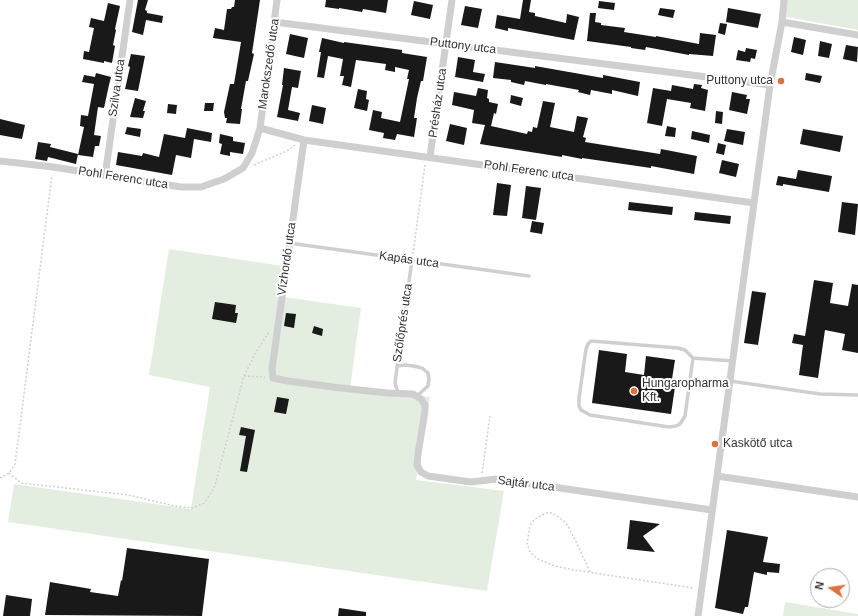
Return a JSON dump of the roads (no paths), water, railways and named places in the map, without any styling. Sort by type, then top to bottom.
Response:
[{"type":"street","name":"Szilva utca","points":[[105,176],[130,0]]},
{"type":"street","name":"Marokszedő utca","points":[[260,128],[277,0]]},
{"type":"street","name":"Présház utca","points":[[428,157],[452,0]]},
{"type":"street","points":[[698,616],[770,85],[782,22],[784,0]]},
{"type":"street","name":"Puttony utca","points":[[274,22],[770,85]]},
{"type":"street","points":[[782,22],[858,35]]},
{"type":"street","name":"Pohl Ferenc utca","points":[[0,161],[53,167],[181,187],[201,187],[224,180],[243,168],[252,153],[260,128],[304,140],[754,203]]},
{"type":"street","name":"Vízhordó utca","points":[[304,140],[272,369],[273,378],[387,394],[398,394]]},
{"type":"street","points":[[398,394],[413,394],[416,396]]},
{"type":"street","name":"Sajtár utca","points":[[416,396],[425,404],[417,465],[421,472],[428,476],[480,482],[497,479],[508,480],[712,510]]},
{"type":"street","points":[[717,476],[858,497]]},
{"type":"lane","name":"Kapás utca","points":[[289,243],[529,276]]},
{"type":"lane","name":"Szőlőprés utca","points":[[398,394],[395,383],[412,260]]},
{"type":"lane","points":[[693,358],[685,416],[680,424],[676,426],[669,427],[590,415],[581,410],[579,398],[586,349],[591,341],[678,348],[685,350],[693,358],[733,361]]},
{"type":"lane","points":[[397,366],[405,365],[422,368],[428,373],[430,379],[428,386],[416,396]]},
{"type":"lane","points":[[730,381],[820,394],[858,395]]},
{"type":"place","name":"Puttony utca","points":[[781,81]]},
{"type":"place","name":"Hungaropharma Kft.","points":[[634,391]]},
{"type":"place","name":"Kaskötő utca","points":[[715,444]]}]
